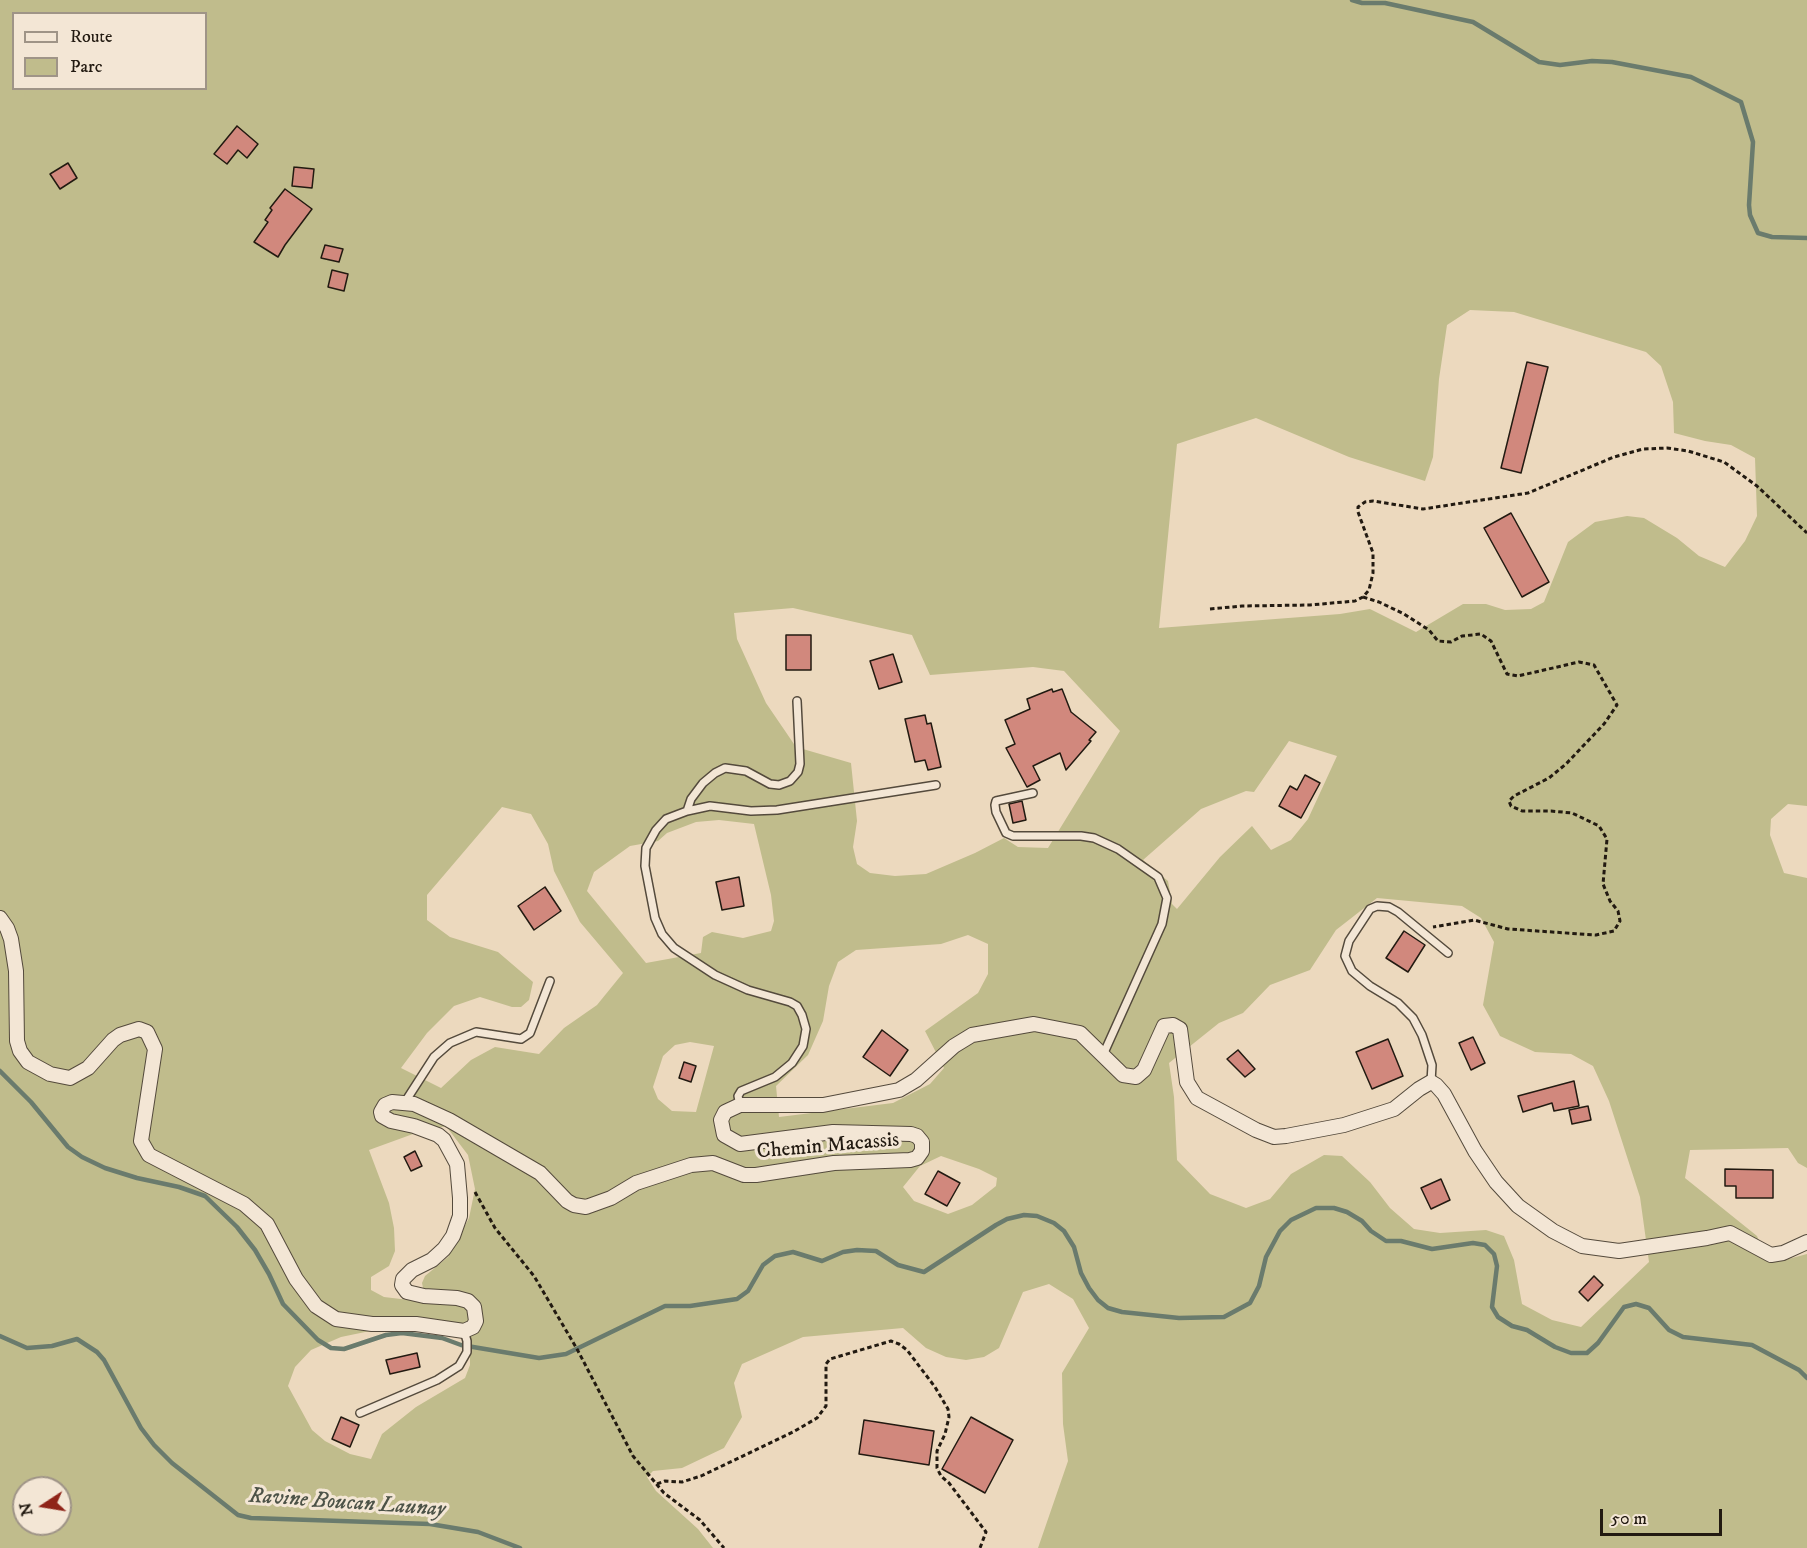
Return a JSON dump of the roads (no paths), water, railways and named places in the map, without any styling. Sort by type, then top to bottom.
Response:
[{"type":"street","points":[[0,918],[7,928],[16,971],[17,1041],[20,1051],[28,1062],[59,1078],[70,1078],[88,1068],[120,1035],[139,1029],[147,1032],[155,1049],[141,1141],[148,1155],[244,1204],[267,1224],[296,1279],[316,1306],[336,1319],[372,1324],[416,1324],[465,1336],[476,1321],[474,1307],[468,1301],[407,1292],[402,1285],[403,1279],[412,1270],[432,1260],[444,1249],[453,1236],[460,1216],[459,1176],[452,1153],[444,1140],[438,1135],[391,1121],[382,1116],[381,1112],[385,1105],[392,1102],[405,1102]]},
{"type":"street","name":"Chemin Macassis","points":[[405,1102],[449,1120],[540,1173],[567,1201],[586,1207],[611,1198],[636,1183],[691,1166],[713,1163],[744,1175],[756,1175],[834,1163],[917,1158],[922,1151],[922,1142],[917,1136],[911,1134],[852,1132],[813,1134],[740,1144],[724,1135],[721,1120],[725,1112],[740,1105],[824,1105],[899,1090],[916,1080],[954,1046],[972,1035],[1034,1024],[1080,1033],[1123,1075],[1136,1077],[1144,1070],[1164,1026],[1173,1025],[1180,1029],[1187,1082],[1197,1098],[1256,1130],[1274,1137],[1344,1125],[1394,1109],[1431,1082]]},
{"type":"street","points":[[1431,1082],[1444,1094],[1475,1151],[1496,1182],[1518,1206],[1570,1241],[1596,1249],[1619,1251],[1730,1233],[1771,1254],[1783,1253],[1807,1242]]},
{"type":"lane","points":[[687,811],[691,800],[703,783],[715,773],[726,768],[746,771],[770,784],[779,785],[790,781],[798,772],[800,764],[797,701]]},
{"type":"lane","points":[[740,1105],[738,1096],[741,1091],[775,1077],[792,1063],[803,1046],[806,1029],[802,1015],[797,1006],[790,1002],[748,990],[716,975],[674,948],[662,934],[655,918],[645,866],[646,848],[656,830],[666,819],[687,811],[711,806],[751,811],[777,810],[936,785]]},
{"type":"lane","points":[[1033,793],[996,801],[996,813],[1006,833],[1013,836],[1094,838],[1118,849],[1158,877],[1167,898],[1162,924],[1103,1054]]},
{"type":"lane","points":[[1431,1082],[1432,1065],[1422,1035],[1413,1018],[1398,1003],[1352,971],[1345,956],[1354,933],[1370,909],[1377,906],[1389,907],[1448,953]]},
{"type":"lane","points":[[405,1102],[434,1057],[450,1043],[476,1032],[522,1039],[531,1033],[550,981]]},
{"type":"lane","points":[[360,1413],[437,1380],[459,1366],[467,1352],[465,1336]]},
{"type":"waterway","points":[[1352,0],[1362,3],[1385,3],[1473,22],[1539,62],[1560,65],[1592,61],[1612,62],[1691,77],[1741,102],[1753,142],[1749,205],[1750,215],[1758,233],[1772,237],[1807,238]]},
{"type":"waterway","points":[[0,1071],[31,1102],[68,1147],[82,1157],[105,1168],[205,1196],[237,1227],[255,1250],[283,1304],[318,1340],[331,1348],[344,1349],[386,1335],[402,1333],[442,1338],[461,1345],[539,1358],[566,1354],[665,1306],[690,1306],[737,1299],[748,1291],[763,1265],[775,1256],[793,1252],[822,1261],[843,1252],[876,1251],[898,1265],[924,1272],[996,1225],[1007,1219],[1024,1215],[1037,1216],[1054,1223],[1064,1231],[1074,1247],[1081,1273],[1089,1288],[1108,1308],[1122,1312],[1179,1318],[1224,1317],[1250,1303],[1259,1286],[1266,1257],[1280,1231],[1291,1220],[1316,1208],[1334,1208],[1347,1212],[1362,1221],[1371,1231],[1386,1241],[1401,1241],[1432,1249],[1473,1243],[1485,1245],[1494,1254],[1497,1266],[1492,1307],[1498,1317],[1512,1326],[1527,1330],[1555,1347],[1571,1353],[1587,1353],[1598,1343],[1624,1307],[1636,1304],[1649,1308],[1669,1330],[1683,1337],[1752,1345],[1799,1370],[1807,1378]]},
{"type":"waterway","name":"Ravine Boucan Launay","points":[[0,1336],[27,1348],[52,1346],[77,1339],[97,1352],[104,1360],[141,1428],[154,1445],[172,1463],[238,1515],[251,1518],[430,1524],[478,1532],[520,1548]]}]
